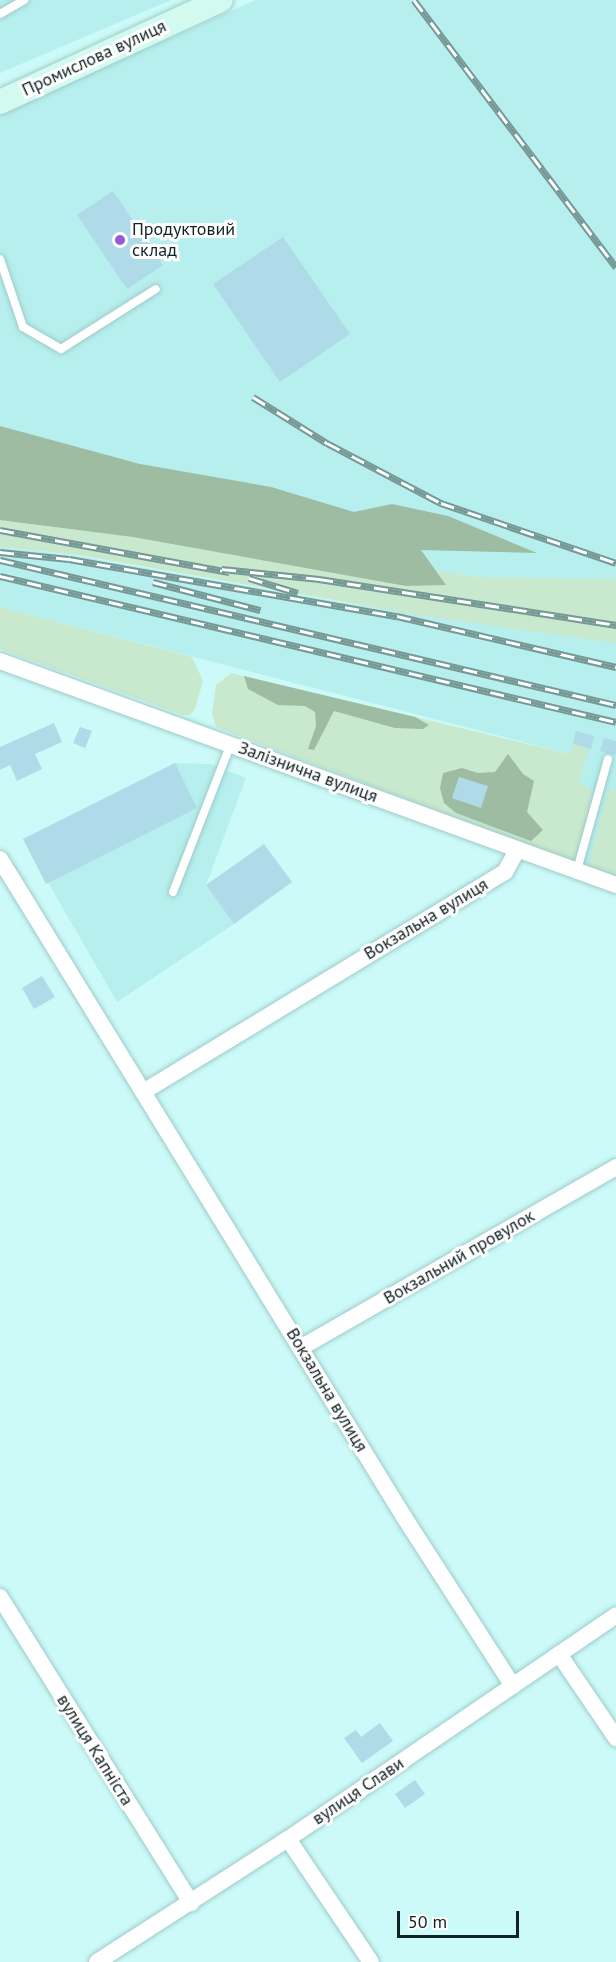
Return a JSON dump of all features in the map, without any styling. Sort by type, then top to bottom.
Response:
[{"type":"street","name":"Промислова вулиця","points":[[0,102],[221,0]]},
{"type":"street","name":"Залізнична вулиця","points":[[0,661],[231,743],[616,885]]},
{"type":"street","name":"Вокзальна вулиця","points":[[143,1092],[505,872],[517,850]]},
{"type":"street","name":"Вокзальна вулиця","points":[[0,859],[513,1686]]},
{"type":"street","name":"Вокзальний провулок","points":[[302,1347],[616,1167]]},
{"type":"street","name":"вулиця Капніста","points":[[0,1597],[191,1903]]},
{"type":"street","name":"вулиця Слави","points":[[97,1962],[288,1839],[616,1615]]},
{"type":"street","points":[[559,1654],[616,1738]]},
{"type":"street","points":[[288,1839],[370,1962]]},
{"type":"lane","points":[[0,14],[24,0]]},
{"type":"lane","points":[[0,259],[23,327],[62,349],[156,289]]},
{"type":"lane","points":[[173,892],[231,743]]},
{"type":"lane","points":[[577,870],[608,759]]},
{"type":"shaded area","points":[[0,0],[171,0],[0,73]]},
{"type":"shaded area","points":[[256,0],[616,0],[616,579],[479,577],[0,509],[0,113]]},
{"type":"shaded area","points":[[0,547],[72,555],[339,602],[616,642],[616,875],[551,854],[570,754],[0,607]]},
{"type":"shaded area","points":[[175,763],[210,764],[246,778],[206,885],[234,924],[117,1002],[23,839]]},
{"type":"green space","points":[[0,426],[140,464],[271,487],[354,512],[392,504],[448,516],[537,553],[421,550],[446,585],[406,586],[133,537],[0,520]]},
{"type":"green space","points":[[0,509],[479,577],[616,579],[616,643],[430,617],[78,555],[0,547]]},
{"type":"green space","points":[[0,607],[192,657],[203,681],[195,709],[190,715],[183,715],[0,649]]},
{"type":"green space","points":[[231,673],[570,754],[573,744],[588,748],[579,783],[589,787],[593,795],[574,861],[216,727],[212,713],[216,685]]},
{"type":"green space","points":[[244,676],[415,717],[429,725],[423,729],[395,728],[334,711],[314,750],[308,749],[316,726],[315,712],[305,706],[278,705],[248,689]]},
{"type":"green space","points":[[508,754],[523,774],[534,781],[527,812],[543,830],[531,841],[456,813],[444,803],[440,788],[443,773],[462,768],[478,773],[495,772]]},
{"type":"green space","points":[[609,788],[616,790],[616,879],[588,867]]},
{"type":"building","name":"Продуктовий склад","points":[[113,191],[163,265],[127,289],[77,215]]},
{"type":"building","points":[[283,237],[350,334],[280,382],[213,284]]},
{"type":"building","points":[[54,723],[62,742],[35,754],[42,769],[17,781],[10,765],[0,770],[0,747]]},
{"type":"building","points":[[80,727],[92,731],[85,748],[73,743]]},
{"type":"building","points":[[576,731],[594,736],[591,749],[573,744]]},
{"type":"building","points":[[604,738],[616,741],[616,755],[600,751]]},
{"type":"building","points":[[175,763],[197,808],[46,884],[23,839]]},
{"type":"building","points":[[459,777],[488,786],[481,808],[452,798]]},
{"type":"building","points":[[264,844],[292,882],[234,924],[206,885]]},
{"type":"building","points":[[42,976],[55,997],[34,1009],[22,988]]},
{"type":"building","points":[[380,1723],[393,1741],[362,1763],[344,1738],[356,1730],[361,1737]]},
{"type":"building","points":[[415,1780],[425,1794],[405,1808],[395,1794]]},
{"type":"railway","points":[[414,0],[616,267]]},
{"type":"railway","points":[[253,397],[327,443],[441,503],[616,563]]},
{"type":"railway","points":[[0,530],[229,572]]},
{"type":"railway","points":[[0,552],[69,559],[397,616],[616,667]]},
{"type":"railway","points":[[0,560],[616,705]]},
{"type":"railway","points":[[222,569],[319,579],[616,625]]},
{"type":"railway","points":[[0,576],[616,722]]},
{"type":"railway","points":[[249,578],[298,593]]},
{"type":"railway","points":[[153,582],[260,610]]},
{"type":"place","name":"Продуктовий склад","points":[[120,240]]}]
